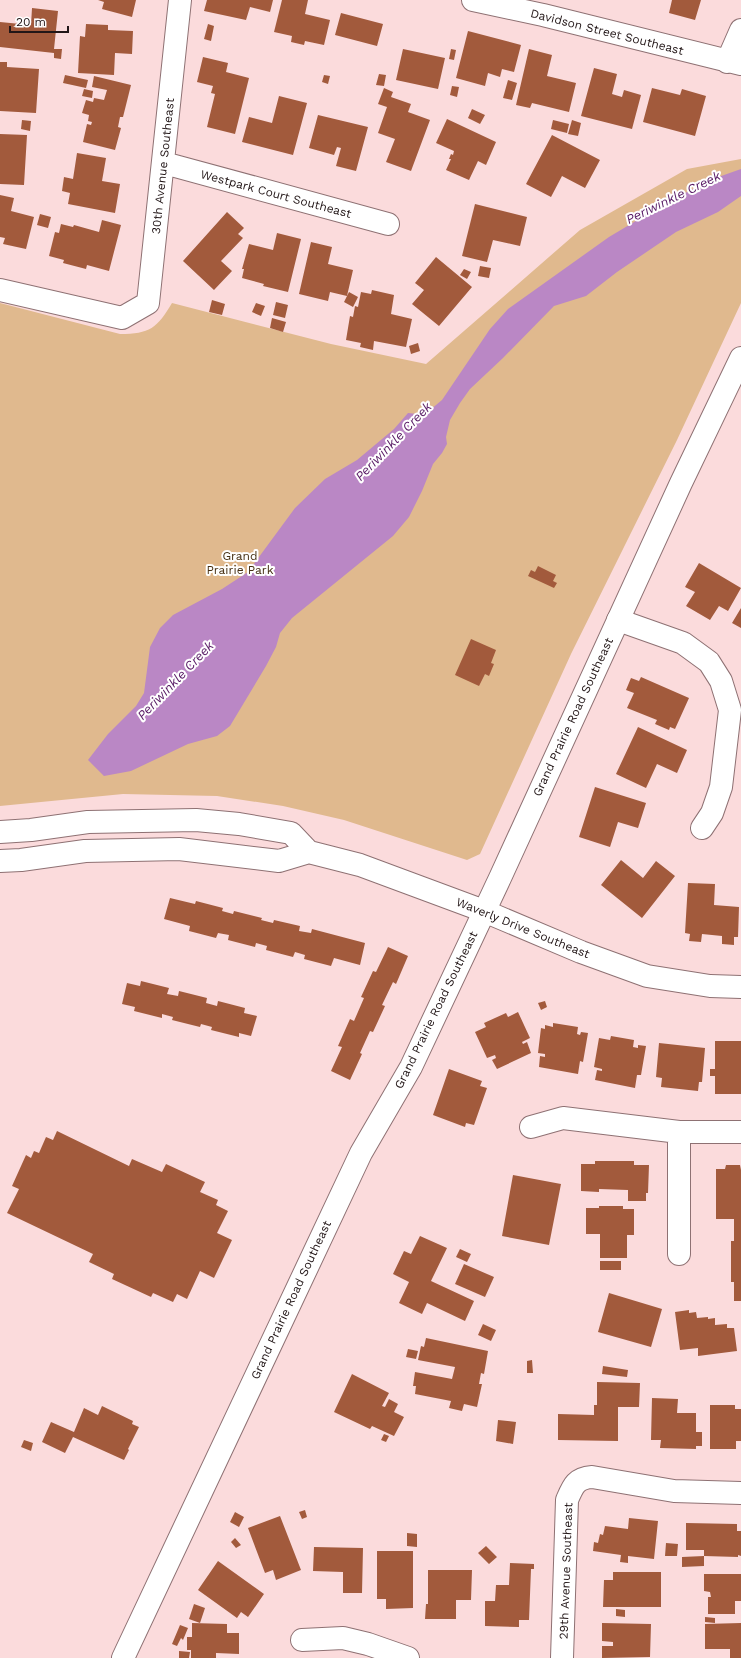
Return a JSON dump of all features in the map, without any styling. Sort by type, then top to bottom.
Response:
[{"type":"main road","name":"30th Avenue Southeast","points":[[0,290],[122,318],[148,303],[164,163],[180,0]]},
{"type":"main road","name":"Davidson Street Southeast","points":[[473,0],[545,8],[734,63]]},
{"type":"main road","points":[[734,63],[741,30]]},
{"type":"main road","name":"Westpark Court Southeast","points":[[164,163],[388,224]]},
{"type":"main road","name":"Grand Prairie Road Southeast","points":[[123,1658],[357,1160],[411,1066],[741,358]]},
{"type":"main road","points":[[618,620],[683,642],[709,662],[721,681],[730,710],[721,787],[712,813],[702,828]]},
{"type":"main road","points":[[0,832],[31,830],[88,822],[196,820],[240,824],[291,833],[308,852],[279,861],[171,849],[85,851],[21,860],[0,861]]},
{"type":"main road","name":"Waverly Drive Southeast","points":[[308,852],[360,864],[484,911],[581,952],[647,976],[710,986],[741,987]]},
{"type":"main road","points":[[531,1127],[563,1118],[679,1132],[741,1132]]},
{"type":"main road","points":[[679,1132],[679,1254]]},
{"type":"main road","name":"29th Avenue Southeast","points":[[562,1658],[567,1500],[573,1485],[583,1478],[592,1477],[674,1491],[741,1493]]},
{"type":"main road","points":[[302,1640],[344,1638],[368,1644],[408,1658]]},
{"type":"green space","name":"Grand Prairie Park","points":[[741,159],[741,303],[677,440],[571,654],[480,854],[467,860],[344,820],[283,806],[217,796],[123,794],[0,806],[0,303],[120,334],[130,334],[139,333],[152,328],[162,318],[172,303],[331,344],[426,364],[580,230],[687,169]]},
{"type":"water","name":"Periwinkle Creek","points":[[741,169],[741,196],[718,212],[676,232],[617,272],[586,296],[554,306],[470,389],[450,420],[446,437],[447,444],[433,464],[409,517],[393,536],[292,618],[280,633],[276,647],[266,666],[230,726],[217,736],[188,744],[131,771],[104,776],[88,760],[108,734],[136,706],[144,693],[150,647],[160,628],[173,615],[222,589],[248,572],[295,508],[325,479],[357,460],[394,429],[408,413],[417,414],[430,410],[442,400],[490,329],[508,309],[609,237],[666,203],[710,180]]},
{"type":"building","points":[[98,0],[136,0],[132,17],[102,9],[104,2]]},
{"type":"building","points":[[207,0],[273,0],[270,12],[250,7],[246,20],[204,11]]},
{"type":"building","points":[[282,0],[308,0],[305,14],[330,20],[324,45],[305,41],[304,45],[291,42],[292,36],[274,32]]},
{"type":"building","points":[[672,0],[701,0],[695,20],[669,13]]},
{"type":"building","points":[[32,8],[58,11],[54,49],[62,49],[61,59],[54,58],[54,53],[0,47],[0,22],[31,25]]},
{"type":"building","points":[[341,13],[383,24],[377,46],[335,35]]},
{"type":"building","points":[[86,24],[108,25],[108,30],[133,31],[132,54],[115,53],[114,75],[78,73],[80,36],[85,37]]},
{"type":"building","points":[[208,24],[214,26],[211,41],[204,39]]},
{"type":"building","points":[[468,31],[521,45],[514,72],[502,69],[500,77],[488,73],[485,86],[456,78]]},
{"type":"building","points":[[403,49],[445,58],[438,89],[396,80]]},
{"type":"building","points":[[451,49],[456,50],[454,60],[449,59]]},
{"type":"building","points":[[529,49],[552,55],[547,76],[576,83],[569,112],[532,103],[530,108],[516,105]]},
{"type":"building","points":[[203,57],[228,63],[226,72],[249,78],[235,134],[207,127],[215,94],[211,93],[213,86],[197,82]]},
{"type":"building","points":[[0,62],[7,62],[7,67],[39,69],[36,113],[0,111]]},
{"type":"building","points":[[594,68],[617,74],[612,94],[622,97],[624,90],[641,95],[632,129],[581,116]]},
{"type":"building","points":[[379,74],[386,75],[384,86],[376,85]]},
{"type":"building","points":[[65,75],[88,80],[86,88],[63,83]]},
{"type":"building","points":[[324,75],[330,76],[328,84],[322,82]]},
{"type":"building","points":[[94,76],[131,85],[123,117],[120,117],[118,127],[121,128],[115,150],[83,142],[87,124],[91,125],[92,122],[88,121],[89,115],[82,113],[86,100],[93,102],[94,98],[104,100],[107,90],[92,87]]},
{"type":"building","points":[[508,80],[517,83],[512,100],[503,98]]},
{"type":"building","points":[[452,86],[459,87],[457,97],[450,95]]},
{"type":"building","points":[[384,88],[393,92],[391,97],[411,104],[408,112],[430,120],[411,171],[386,162],[395,139],[378,133],[387,107],[378,104]]},
{"type":"building","points":[[652,88],[680,95],[682,89],[706,96],[695,136],[643,122]]},
{"type":"building","points":[[84,89],[93,91],[92,98],[82,96]]},
{"type":"building","points":[[279,96],[307,103],[293,155],[242,142],[249,117],[272,123]]},
{"type":"building","points":[[472,109],[485,115],[480,124],[468,118]]},
{"type":"building","points":[[318,115],[368,127],[356,171],[336,166],[341,148],[337,147],[334,155],[309,148]]},
{"type":"building","points":[[447,119],[496,142],[486,165],[478,161],[469,180],[446,170],[451,159],[449,159],[451,154],[453,155],[454,151],[436,143]]},
{"type":"building","points":[[22,120],[31,121],[30,131],[21,129]]},
{"type":"building","points":[[553,120],[569,124],[567,133],[551,129]]},
{"type":"building","points":[[572,120],[581,123],[578,136],[568,134]]},
{"type":"building","points":[[0,134],[27,135],[24,185],[0,184]]},
{"type":"building","points":[[552,135],[600,160],[585,188],[562,176],[551,197],[526,184]]},
{"type":"building","points":[[77,153],[106,158],[102,181],[120,184],[115,213],[68,204],[70,193],[62,191],[64,177],[73,179]]},
{"type":"building","points":[[0,195],[14,198],[11,211],[34,217],[26,249],[3,244],[5,238],[0,237]]},
{"type":"building","points":[[475,204],[527,217],[520,246],[493,240],[487,262],[462,256]]},
{"type":"building","points":[[227,212],[244,228],[238,234],[243,238],[221,261],[232,271],[214,290],[183,261]]},
{"type":"building","points":[[40,214],[51,217],[48,228],[37,225]]},
{"type":"building","points":[[102,220],[121,225],[109,271],[87,265],[86,269],[63,263],[64,260],[49,256],[55,232],[59,233],[61,224],[73,227],[74,225],[99,232]]},
{"type":"building","points":[[277,233],[301,239],[288,292],[263,286],[264,284],[242,278],[244,269],[242,269],[249,244],[273,250]]},
{"type":"building","points":[[311,242],[332,247],[328,264],[353,270],[347,296],[330,292],[328,301],[299,294]]},
{"type":"building","points":[[436,257],[472,287],[439,326],[412,304],[424,290],[415,283]]},
{"type":"building","points":[[480,266],[491,268],[489,278],[478,276]]},
{"type":"building","points":[[464,269],[471,272],[467,279],[460,275]]},
{"type":"building","points":[[372,290],[394,295],[391,314],[412,319],[406,347],[374,341],[373,350],[360,347],[361,343],[346,340],[350,316],[353,317],[355,306],[358,307],[361,292],[371,294]]},
{"type":"building","points":[[349,292],[358,297],[353,307],[344,302]]},
{"type":"building","points":[[212,300],[225,304],[222,315],[209,312]]},
{"type":"building","points":[[276,302],[288,305],[285,318],[273,315]]},
{"type":"building","points":[[256,303],[265,306],[261,316],[252,312]]},
{"type":"building","points":[[272,318],[286,322],[283,332],[270,328]]},
{"type":"building","points":[[418,343],[420,351],[411,354],[409,346]]},
{"type":"building","points":[[699,563],[741,588],[728,611],[719,606],[710,620],[686,606],[695,592],[685,587]]},
{"type":"building","points":[[538,566],[556,575],[553,581],[557,583],[554,588],[528,576],[531,570],[535,572]]},
{"type":"building","points":[[741,608],[741,628],[732,623]]},
{"type":"building","points":[[471,639],[496,650],[491,663],[494,664],[489,676],[485,674],[479,686],[455,675]]},
{"type":"building","points":[[641,677],[689,698],[675,729],[670,727],[669,730],[655,724],[657,720],[627,708],[634,693],[626,690],[631,678],[639,681]]},
{"type":"building","points":[[638,727],[687,750],[677,773],[657,764],[646,788],[616,774]]},
{"type":"building","points":[[595,787],[646,803],[638,828],[618,822],[610,847],[579,837]]},
{"type":"building","points":[[621,860],[643,878],[656,861],[675,876],[642,918],[601,885]]},
{"type":"building","points":[[688,883],[715,884],[714,905],[739,907],[738,937],[734,937],[734,945],[722,944],[722,936],[702,934],[701,942],[689,941],[690,934],[685,933]]},
{"type":"building","points":[[170,898],[195,904],[196,901],[223,908],[222,911],[233,914],[234,911],[262,918],[261,920],[273,923],[274,920],[300,926],[299,931],[311,933],[312,929],[365,943],[360,965],[334,958],[331,966],[304,959],[305,955],[295,952],[293,957],[266,950],[267,946],[256,943],[255,947],[228,940],[229,935],[218,933],[216,938],[189,931],[190,926],[164,919]]},
{"type":"building","points":[[388,947],[408,956],[396,984],[393,982],[382,1005],[385,1006],[373,1032],[370,1031],[360,1053],[362,1054],[350,1080],[331,1071],[342,1047],[338,1046],[350,1019],[354,1021],[364,998],[361,997],[373,971],[376,972]]},
{"type":"building","points":[[141,981],[169,988],[167,994],[178,996],[179,991],[207,998],[206,1003],[217,1006],[218,1001],[245,1008],[244,1013],[257,1016],[251,1036],[239,1033],[239,1037],[211,1030],[212,1027],[201,1024],[200,1027],[172,1020],[173,1017],[162,1014],[162,1018],[134,1011],[135,1007],[122,1004],[127,983],[140,986]]},
{"type":"building","points":[[545,1001],[547,1007],[541,1010],[538,1003]]},
{"type":"building","points":[[518,1012],[530,1038],[522,1042],[523,1044],[527,1042],[531,1053],[497,1069],[492,1060],[496,1058],[495,1055],[487,1058],[475,1032],[486,1027],[484,1023],[506,1013],[508,1017]]},
{"type":"building","points":[[553,1023],[578,1027],[577,1034],[580,1035],[581,1032],[588,1033],[583,1062],[580,1061],[578,1074],[539,1067],[540,1056],[545,1057],[545,1054],[538,1053],[541,1028],[545,1029],[545,1025],[553,1027]]},
{"type":"building","points":[[611,1036],[634,1040],[633,1047],[638,1048],[638,1045],[646,1046],[641,1075],[637,1075],[635,1088],[595,1080],[597,1070],[602,1071],[602,1069],[594,1067],[599,1038],[610,1040]]},
{"type":"building","points":[[715,1041],[741,1041],[741,1094],[715,1094],[715,1076],[710,1076],[710,1069],[715,1069]]},
{"type":"building","points":[[659,1043],[705,1048],[702,1082],[699,1082],[698,1091],[661,1087],[662,1078],[656,1077]]},
{"type":"building","points":[[449,1069],[482,1081],[480,1086],[487,1088],[474,1125],[466,1123],[465,1127],[433,1115]]},
{"type":"building","points":[[57,1131],[129,1166],[132,1159],[162,1172],[166,1164],[205,1182],[200,1192],[218,1200],[216,1205],[228,1211],[217,1233],[232,1240],[214,1278],[200,1271],[187,1299],[177,1294],[173,1302],[153,1293],[151,1297],[112,1279],[114,1274],[89,1262],[93,1254],[7,1213],[19,1189],[12,1186],[26,1155],[31,1158],[34,1151],[39,1153],[46,1137],[53,1140]]},
{"type":"building","points":[[595,1161],[634,1161],[634,1165],[649,1165],[648,1193],[646,1193],[646,1201],[628,1201],[628,1190],[599,1189],[599,1192],[581,1191],[581,1164],[595,1164]]},
{"type":"building","points":[[726,1165],[740,1165],[741,1170],[741,1301],[734,1301],[734,1282],[731,1282],[731,1241],[734,1241],[734,1219],[716,1219],[716,1169],[725,1169]]},
{"type":"building","points":[[513,1175],[561,1184],[549,1245],[502,1236]]},
{"type":"building","points":[[599,1206],[623,1206],[623,1209],[634,1209],[634,1235],[627,1235],[627,1258],[600,1258],[600,1234],[586,1234],[586,1208],[599,1208]]},
{"type":"building","points":[[420,1236],[447,1248],[431,1281],[474,1301],[465,1321],[427,1303],[422,1314],[399,1303],[409,1282],[393,1274],[404,1251],[411,1254]]},
{"type":"building","points":[[460,1249],[471,1254],[467,1262],[456,1257]]},
{"type":"building","points":[[600,1261],[621,1261],[621,1270],[600,1270]]},
{"type":"building","points":[[464,1264],[494,1277],[485,1297],[455,1284]]},
{"type":"building","points":[[609,1293],[662,1309],[651,1347],[598,1332]]},
{"type":"building","points":[[689,1310],[689,1313],[696,1312],[697,1318],[715,1318],[715,1325],[727,1324],[727,1328],[734,1328],[737,1351],[698,1356],[698,1348],[680,1350],[675,1312]]},
{"type":"building","points":[[483,1324],[496,1330],[491,1341],[478,1335]]},
{"type":"building","points":[[426,1338],[488,1351],[484,1374],[481,1373],[479,1384],[482,1384],[477,1407],[464,1404],[462,1411],[449,1408],[451,1401],[415,1394],[416,1386],[413,1386],[415,1372],[452,1379],[455,1367],[418,1360],[421,1346],[424,1347]]},
{"type":"building","points":[[408,1349],[418,1351],[416,1359],[406,1357]]},
{"type":"building","points":[[532,1360],[533,1373],[527,1373],[527,1361]]},
{"type":"building","points":[[603,1366],[628,1370],[627,1377],[602,1374]]},
{"type":"building","points":[[352,1374],[389,1393],[382,1406],[385,1407],[389,1399],[398,1404],[394,1412],[404,1417],[394,1436],[372,1426],[370,1429],[334,1412]]},
{"type":"building","points":[[597,1382],[640,1383],[639,1407],[618,1407],[618,1441],[558,1440],[558,1414],[594,1415],[594,1405],[597,1405]]},
{"type":"building","points":[[652,1398],[678,1399],[677,1413],[696,1413],[696,1432],[702,1432],[702,1446],[696,1446],[696,1449],[660,1448],[661,1440],[651,1440]]},
{"type":"building","points":[[710,1405],[735,1405],[735,1409],[741,1409],[741,1441],[736,1441],[736,1449],[710,1449]]},
{"type":"building","points":[[102,1406],[133,1421],[132,1424],[139,1427],[124,1460],[73,1437],[65,1453],[42,1442],[51,1422],[74,1432],[84,1408],[98,1415]]},
{"type":"building","points":[[498,1420],[516,1422],[513,1444],[496,1441]]},
{"type":"building","points":[[384,1434],[389,1436],[386,1442],[381,1440]]},
{"type":"building","points":[[24,1440],[33,1443],[31,1451],[21,1447]]},
{"type":"building","points":[[305,1510],[307,1517],[302,1519],[299,1512]]},
{"type":"building","points":[[235,1512],[244,1517],[239,1527],[230,1522]]},
{"type":"building","points":[[280,1516],[301,1570],[276,1580],[273,1570],[265,1573],[248,1528]]},
{"type":"building","points":[[629,1518],[658,1521],[654,1559],[628,1556],[628,1563],[620,1562],[621,1555],[593,1551],[594,1542],[598,1543],[600,1534],[603,1535],[605,1526],[628,1529]]},
{"type":"building","points":[[686,1523],[737,1524],[737,1531],[741,1531],[741,1556],[704,1556],[704,1550],[686,1550]]},
{"type":"building","points":[[407,1533],[417,1534],[417,1547],[407,1546]]},
{"type":"building","points":[[235,1538],[241,1545],[236,1548],[231,1542]]},
{"type":"building","points":[[666,1543],[678,1544],[677,1556],[665,1556]]},
{"type":"building","points":[[486,1546],[497,1557],[489,1564],[478,1553]]},
{"type":"building","points":[[314,1547],[363,1548],[362,1593],[343,1593],[343,1572],[313,1571]]},
{"type":"building","points":[[377,1551],[413,1551],[413,1608],[386,1609],[386,1599],[377,1599]]},
{"type":"building","points":[[704,1556],[704,1566],[682,1567],[682,1557]]},
{"type":"building","points":[[218,1561],[264,1594],[248,1617],[241,1612],[237,1618],[198,1590]]},
{"type":"building","points":[[510,1563],[534,1564],[534,1569],[531,1569],[529,1620],[519,1620],[519,1627],[485,1626],[485,1601],[495,1601],[496,1585],[509,1585]]},
{"type":"building","points":[[428,1570],[472,1570],[471,1600],[456,1600],[456,1619],[425,1619],[426,1604],[428,1604]]},
{"type":"building","points":[[613,1572],[661,1572],[661,1607],[603,1607],[604,1580],[613,1580]]},
{"type":"building","points":[[704,1574],[741,1574],[741,1601],[735,1601],[735,1614],[708,1614],[708,1597],[711,1597],[710,1592],[704,1591]]},
{"type":"building","points":[[194,1604],[205,1608],[200,1623],[189,1619]]},
{"type":"building","points":[[616,1609],[625,1610],[625,1617],[616,1616]]},
{"type":"building","points":[[705,1617],[715,1618],[715,1623],[705,1622]]},
{"type":"building","points":[[192,1623],[227,1624],[227,1633],[239,1633],[239,1654],[216,1653],[216,1658],[191,1658],[191,1650],[187,1650],[187,1637],[192,1637]]},
{"type":"building","points":[[602,1623],[651,1624],[650,1657],[602,1658],[602,1646],[613,1646],[613,1642],[602,1641]]},
{"type":"building","points":[[741,1623],[741,1658],[730,1658],[730,1649],[705,1649],[705,1624]]},
{"type":"building","points":[[180,1625],[188,1628],[183,1640],[181,1638],[177,1646],[172,1644]]},
{"type":"building","points":[[179,1651],[190,1652],[189,1658],[179,1658]]}]
